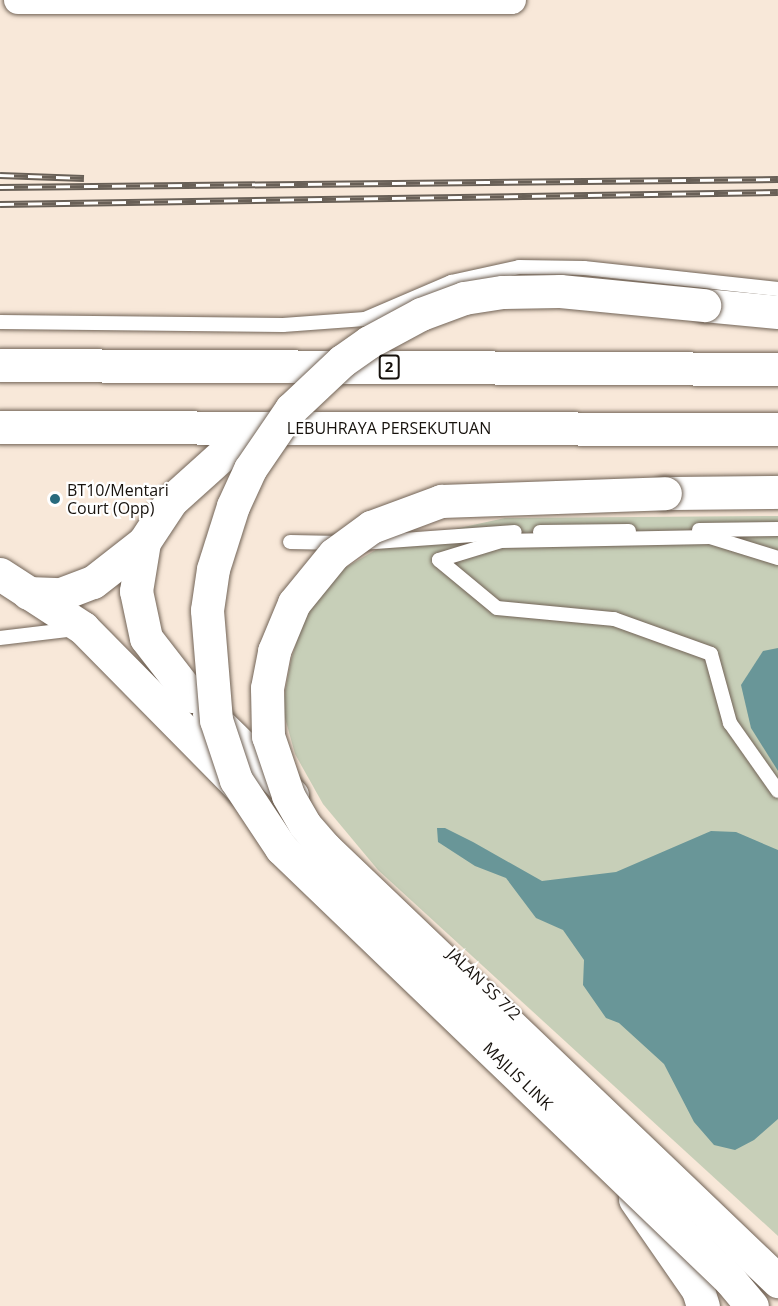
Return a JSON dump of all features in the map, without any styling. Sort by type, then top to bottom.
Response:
[{"type":"main road","name":"MAJLIS LINK","points":[[752,1306],[722,1272],[281,848],[236,780],[216,720],[207,610],[213,569],[233,506],[250,469],[291,410],[342,361],[369,342],[421,314],[464,298],[503,292],[560,291],[778,312]]},
{"type":"main road","name":"2","points":[[0,365],[778,369]]},
{"type":"main road","name":"LEBUHRAYA PERSEKUTUAN","points":[[0,427],[778,429]]},
{"type":"main road","points":[[28,592],[61,594],[86,585],[108,573],[144,542],[171,501],[252,429]]},
{"type":"main road","name":"MAJLIS LINK","points":[[778,492],[441,501],[372,527],[343,547],[294,603],[274,651],[267,688],[268,736],[288,795],[305,825],[333,856],[778,1281]]},
{"type":"main road","name":"JALAN SS 7/2","points":[[144,542],[136,591],[146,638],[191,696],[778,1272]]},
{"type":"main road","points":[[0,574],[83,628],[223,769],[378,936],[768,1306]]},
{"type":"main road","points":[[597,1143],[698,1290],[703,1306]]},
{"type":"street","points":[[18,0],[512,0]]},
{"type":"lane","points":[[0,322],[283,325],[365,319],[451,282],[519,267],[584,268],[778,289]]},
{"type":"lane","points":[[290,542],[367,543],[476,532],[778,529]]},
{"type":"lane","points":[[778,558],[710,537],[501,541],[439,560],[497,608],[614,619],[711,654],[730,723],[778,791]]},
{"type":"lane","points":[[258,761],[284,648],[305,604],[321,581],[367,543]]},
{"type":"lane","points":[[0,638],[83,628]]},
{"type":"lane","points":[[437,992],[465,965]]},
{"type":"green space","points":[[778,516],[778,1236],[378,870],[323,804],[295,754],[282,707],[291,660],[304,618],[343,569],[386,544],[505,518]]},
{"type":"water","points":[[778,648],[778,771],[751,728],[741,685],[763,651]]},
{"type":"water","points":[[437,828],[445,828],[473,842],[542,881],[616,872],[711,831],[736,832],[778,850],[778,1119],[754,1140],[735,1150],[714,1145],[694,1122],[664,1064],[619,1023],[606,1018],[583,985],[584,960],[563,930],[536,918],[506,878],[475,866],[438,842]]},
{"type":"railway","points":[[0,175],[84,178]]},
{"type":"railway","points":[[0,187],[778,179]]},
{"type":"railway","points":[[0,204],[778,192]]},
{"type":"place","name":"BT10/Mentari Court (Opp)","points":[[55,499]]}]
